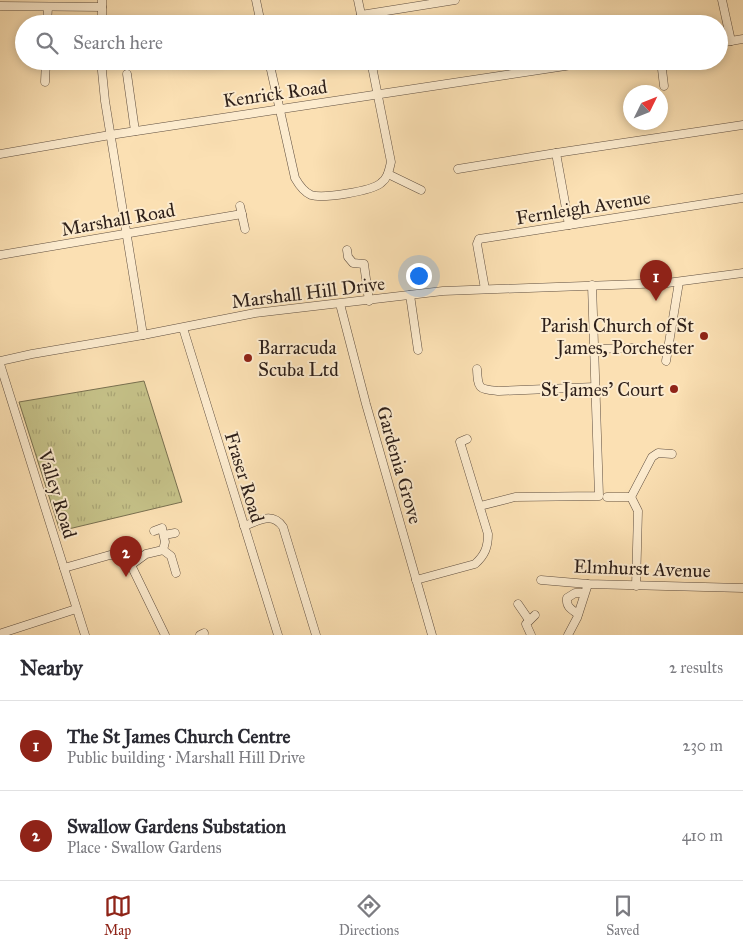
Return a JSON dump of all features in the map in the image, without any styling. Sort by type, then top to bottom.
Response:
[{"type":"street","points":[[256,0],[259,15]]},
{"type":"street","points":[[358,0],[361,15],[455,0]]},
{"type":"street","points":[[722,0],[725,15]]},
{"type":"street","points":[[0,6],[48,7],[102,3]]},
{"type":"street","points":[[48,7],[48,15]]},
{"type":"street","points":[[728,27],[731,41]]},
{"type":"street","points":[[728,42],[743,39]]},
{"type":"street","points":[[45,82],[46,70]]},
{"type":"street","points":[[102,70],[110,135],[143,335]]},
{"type":"street","points":[[271,70],[298,183],[307,193],[313,196],[325,197],[376,187],[388,174],[391,162],[374,70]]},
{"type":"street","name":"Kenrick Road","points":[[0,154],[110,135],[540,70]]},
{"type":"street","points":[[662,70],[664,85]]},
{"type":"street","points":[[127,74],[136,131]]},
{"type":"street","points":[[458,169],[743,125]]},
{"type":"street","points":[[556,153],[568,226]]},
{"type":"street","points":[[388,174],[421,190]]},
{"type":"street","name":"Fernleigh Avenue","points":[[485,289],[477,244],[478,240],[743,198]]},
{"type":"street","points":[[240,206],[246,228]]},
{"type":"street","name":"Marshall Road","points":[[0,255],[242,214]]},
{"type":"street","points":[[347,250],[348,257],[353,263],[364,264],[369,301]]},
{"type":"street","name":"Marshall Hill Drive","points":[[0,362],[32,354],[183,328],[255,313],[443,291],[679,282],[743,273]]},
{"type":"street","points":[[666,361],[679,282]]},
{"type":"street","points":[[480,506],[515,497],[599,496],[592,285]]},
{"type":"street","points":[[410,296],[418,350]]},
{"type":"street","name":"Gardenia Grove","points":[[340,304],[366,404],[432,635]]},
{"type":"street","name":"Fraser Road","points":[[183,328],[278,635]]},
{"type":"street","points":[[594,349],[634,348]]},
{"type":"street","name":"Valley Road","points":[[0,362],[85,635]]},
{"type":"street","points":[[477,369],[480,388],[499,391],[595,387]]},
{"type":"street","points":[[416,580],[475,564],[482,558],[488,544],[488,534],[460,442],[467,440]]},
{"type":"street","points":[[631,497],[652,457],[658,453],[672,454]]},
{"type":"street","points":[[608,498],[631,497]]},
{"type":"street","points":[[631,497],[638,511],[636,586]]},
{"type":"street","points":[[244,526],[270,517],[280,522],[316,635]]},
{"type":"street","points":[[163,550],[165,542],[160,532],[174,533]]},
{"type":"street","points":[[132,565],[146,554],[163,550]]},
{"type":"street","points":[[163,550],[171,556],[177,567]]},
{"type":"street","points":[[64,568],[110,555],[120,556],[132,565],[165,635]]},
{"type":"street","name":"Elmhurst Avenue","points":[[541,580],[636,586],[743,588]]},
{"type":"street","points":[[568,635],[578,614],[588,584]]},
{"type":"street","points":[[578,614],[569,608],[566,603],[567,598],[575,593],[584,593]]},
{"type":"street","points":[[518,604],[532,617],[526,624],[531,635]]},
{"type":"street","points":[[1,632],[76,609]]},
{"type":"green space","points":[[144,381],[182,502],[60,531],[19,402]]},
{"type":"place","name":"The St James Church Centre","points":[[656,301]]},
{"type":"place","name":"Parish Church of St James, Porchester","points":[[704,336]]},
{"type":"place","name":"Barracuda Scuba Ltd","points":[[248,358]]},
{"type":"place","name":"St James' Court","points":[[674,389]]},
{"type":"place","name":"Swallow Gardens Substation","points":[[126,577]]}]
